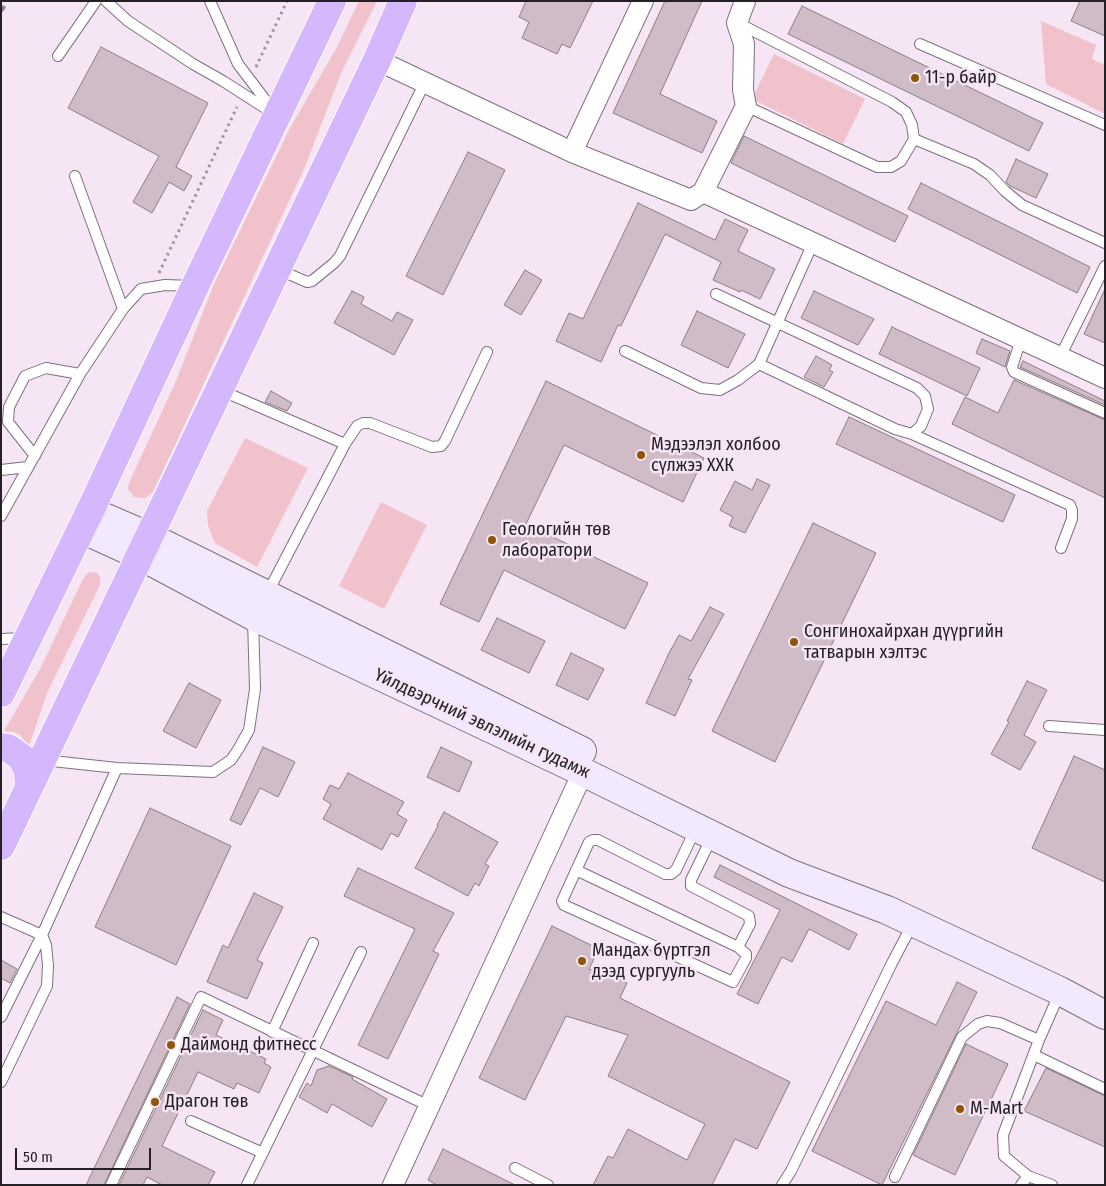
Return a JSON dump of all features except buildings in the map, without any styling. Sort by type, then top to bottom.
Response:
[{"type":"highway","points":[[1,693],[86,520],[194,286],[332,1]]},
{"type":"highway","points":[[1,846],[377,60],[403,1]]},
{"type":"highway","points":[[1,747],[8,748],[21,757],[28,770],[29,787]]},
{"type":"main road","name":"Үйлдвэрчний эвлэлийн гудамж","points":[[86,520],[143,546],[583,772],[789,872],[914,922],[1060,991],[1105,1015]]},
{"type":"main road","name":"Үйлдвэрчний эвлэлийн гудамж","points":[[260,606],[796,856],[887,910]]},
{"type":"street","points":[[572,152],[643,1]]},
{"type":"street","points":[[377,60],[572,152],[691,200],[703,192],[746,106],[744,44],[737,23],[745,1]]},
{"type":"street","points":[[703,192],[1105,378]]},
{"type":"street","points":[[393,1185],[583,772]]},
{"type":"lane","points":[[58,56],[96,1]]},
{"type":"lane","points":[[106,1],[128,21],[277,116]]},
{"type":"lane","points":[[210,1],[238,64],[277,116]]},
{"type":"lane","points":[[737,23],[892,102],[906,112],[912,125],[914,139],[901,161],[891,167],[877,167],[746,106]]},
{"type":"lane","points":[[920,44],[1105,125]]},
{"type":"lane","points":[[277,268],[307,282],[334,263],[340,256],[425,82]]},
{"type":"lane","points":[[914,139],[974,164],[990,175],[1004,191],[1022,205],[1105,243]]},
{"type":"lane","points":[[74,176],[123,309]]},
{"type":"lane","points":[[624,351],[701,388],[720,390],[738,380],[759,364],[813,243]]},
{"type":"lane","points":[[1060,357],[1102,278],[1105,266]]},
{"type":"lane","points":[[1,516],[80,374],[123,309],[141,289],[165,285],[194,286]]},
{"type":"lane","points":[[716,294],[917,388],[925,396],[928,409],[921,426],[912,434]]},
{"type":"lane","points":[[1021,339],[1012,367],[1014,372],[1105,413]]},
{"type":"lane","points":[[42,760],[118,768],[213,772],[231,760],[249,730],[255,689],[260,606],[345,444],[357,426],[363,423],[370,423],[432,447],[441,446],[446,441],[487,352]]},
{"type":"lane","points":[[759,364],[895,429],[912,434],[1070,505],[1072,519],[1061,548]]},
{"type":"lane","points":[[35,456],[5,420],[9,407],[25,376],[46,368],[80,374]]},
{"type":"lane","points":[[219,389],[345,444]]},
{"type":"lane","points":[[1,470],[28,467]]},
{"type":"lane","points":[[1,639],[28,638]]},
{"type":"lane","points":[[1049,726],[1105,730]]},
{"type":"lane","points":[[1,1017],[42,934],[118,768]]},
{"type":"lane","points":[[576,870],[738,947],[746,954],[746,958],[733,982],[564,905],[562,899],[589,842],[593,840],[598,840],[664,874],[671,874],[705,831]]},
{"type":"lane","points":[[705,831],[691,886],[749,916],[750,924],[738,947]]},
{"type":"lane","points":[[1,918],[42,934],[46,945],[48,965],[47,986],[1,1082]]},
{"type":"lane","points":[[782,1185],[791,1171],[892,963],[914,922]]},
{"type":"lane","points":[[272,1032],[313,943]]},
{"type":"lane","points":[[247,1185],[361,952]]},
{"type":"lane","points":[[1052,1185],[1028,1176],[1004,1156],[1003,1135],[1060,991]]},
{"type":"lane","points":[[111,1185],[201,997],[429,1106]]},
{"type":"lane","points":[[895,1177],[962,1037],[978,1024],[987,1021],[1000,1023],[1039,1040]]},
{"type":"lane","points":[[1034,1055],[1105,1089]]},
{"type":"lane","points":[[192,1121],[263,1153]]},
{"type":"lane","points":[[515,1168],[548,1185]]},
{"type":"lane","points":[[1021,1185],[1028,1176]]},
{"type":"path","points":[[250,80],[287,1]]},
{"type":"path","points":[[152,287],[243,94]]},
{"type":"shaded area","points":[[359,1],[377,1],[342,71],[304,169],[153,492],[145,498],[134,497],[128,489],[129,483],[176,381],[214,284],[290,128],[337,47]]},
{"type":"shaded area","points":[[1041,21],[1096,45],[1092,59],[1105,65],[1105,114],[1046,84]]},
{"type":"shaded area","points":[[774,54],[865,99],[843,144],[752,99]]},
{"type":"shaded area","points":[[245,438],[308,468],[257,567],[215,543],[208,526],[207,511]]},
{"type":"shaded area","points":[[381,502],[427,525],[384,609],[339,586]]},
{"type":"shaded area","points":[[89,572],[97,573],[100,576],[100,585],[47,693],[29,746],[20,735],[4,731],[40,669],[83,579]]},
{"type":"railway","points":[[1,11],[8,1]]},
{"type":"place","name":"11-р байр","points":[[915,78]]},
{"type":"place","name":"Мэдээлэл холбоо сүлжээ ХХК","points":[[641,455]]},
{"type":"place","name":"Геологийн төв лаборатори","points":[[492,540]]},
{"type":"place","name":"Сонгинохайрхан дүүргийн татварын хэлтэс","points":[[794,642]]},
{"type":"place","name":"Мандах бүртгэл дээд сургууль","points":[[582,961]]},
{"type":"place","name":"Даймонд фитнесс","points":[[171,1045]]},
{"type":"place","name":"Драгон төв","points":[[155,1102]]},
{"type":"place","name":"M-Mart","points":[[960,1109]]}]
